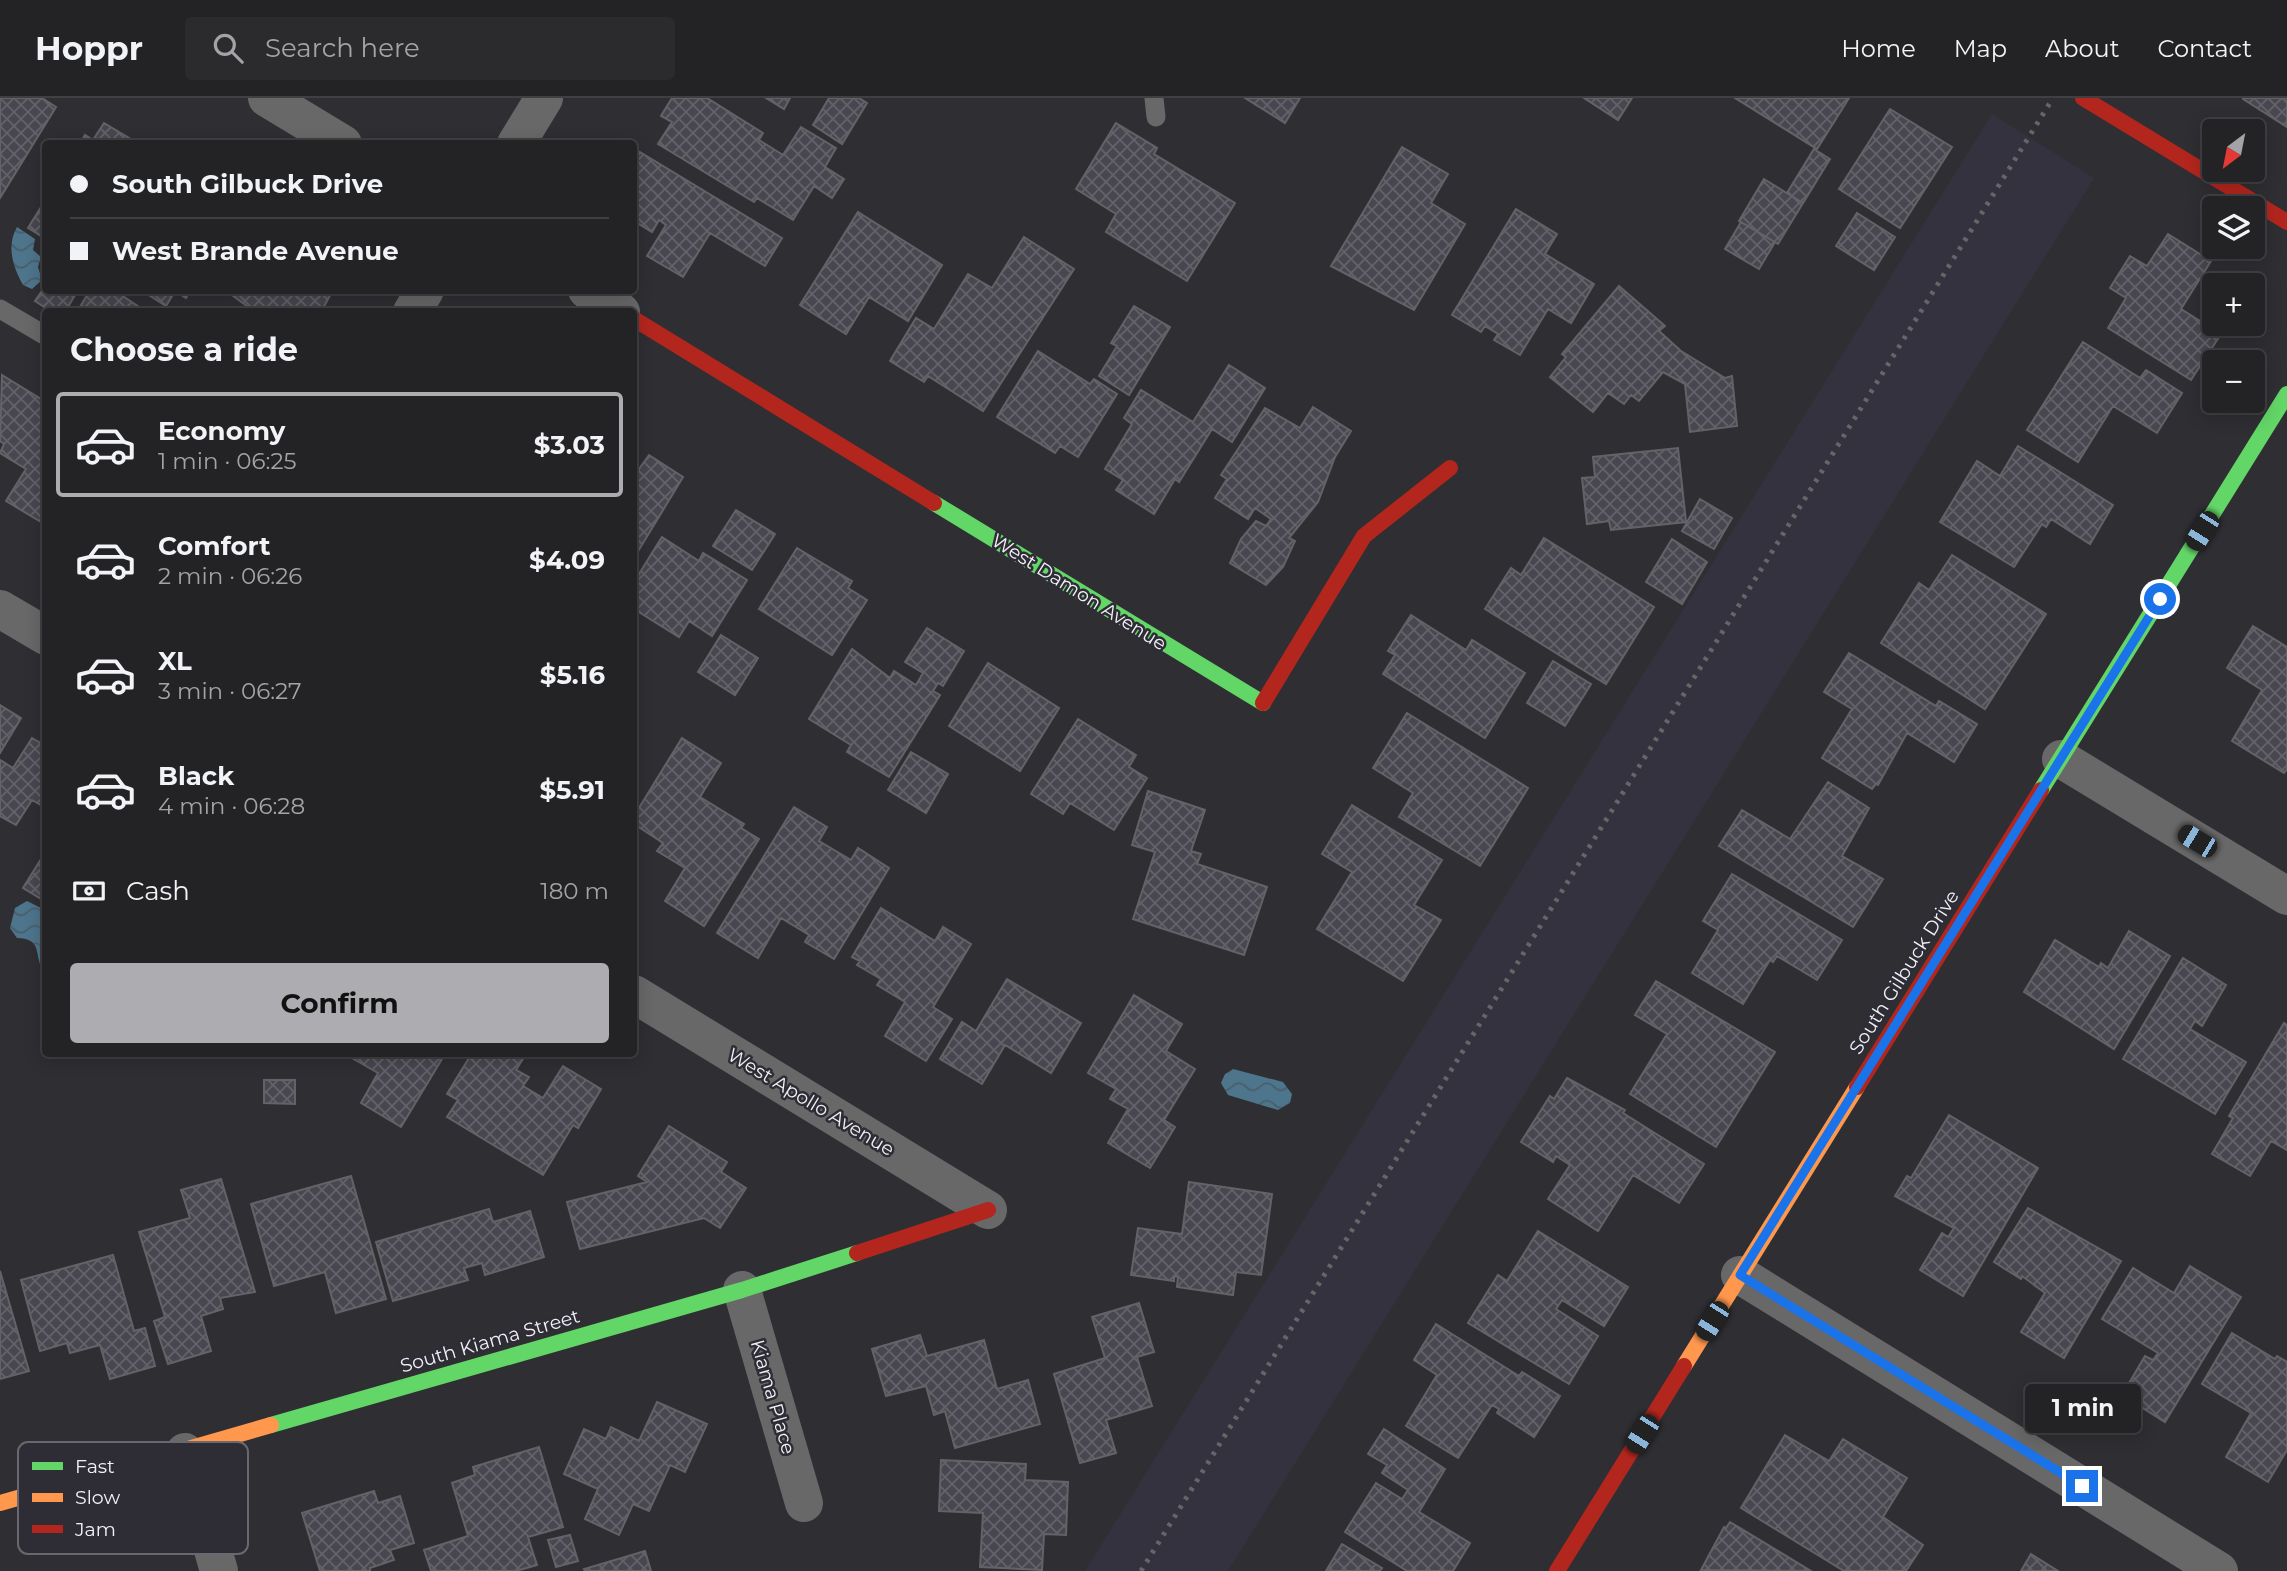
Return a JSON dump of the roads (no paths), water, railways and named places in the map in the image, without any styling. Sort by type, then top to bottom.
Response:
[{"type":"street","points":[[267,98],[336,140]]},
{"type":"street","points":[[518,140],[544,98]]},
{"type":"street","points":[[2082,98],[2287,222]]},
{"type":"street","points":[[593,294],[615,308]]},
{"type":"street","name":"West Damon Avenue","points":[[637,321],[1262,705],[1364,536],[1450,467]]},
{"type":"street","name":"South Gilbuck Drive","points":[[1557,1571],[2287,394]]},
{"type":"street","points":[[0,609],[42,634]]},
{"type":"street","points":[[2061,759],[2287,896]]},
{"type":"street","name":"West Apollo Avenue","points":[[637,997],[988,1210]]},
{"type":"street","name":"South Kiama Street","points":[[220,1442],[743,1290],[988,1210]]},
{"type":"street","points":[[1740,1275],[2219,1571]]},
{"type":"street","name":"Kiama Place","points":[[743,1290],[804,1503]]},
{"type":"street","name":"South Kiama Street","points":[[0,1503],[18,1498]]},
{"type":"street","points":[[214,1554],[219,1571]]},
{"type":"lane","points":[[0,309],[42,335]]},
{"type":"water","points":[[17,227],[35,239],[33,250],[41,257],[38,267],[42,280],[32,289],[23,285],[14,264],[11,249]]},
{"type":"water","points":[[27,901],[42,908],[42,969],[35,945],[26,939],[17,938],[10,928],[15,908]]},
{"type":"water","points":[[1233,1069],[1283,1082],[1292,1094],[1290,1103],[1278,1110],[1228,1095],[1221,1083],[1225,1074]]},
{"type":"railway","points":[[1141,1571],[2053,98]]}]
